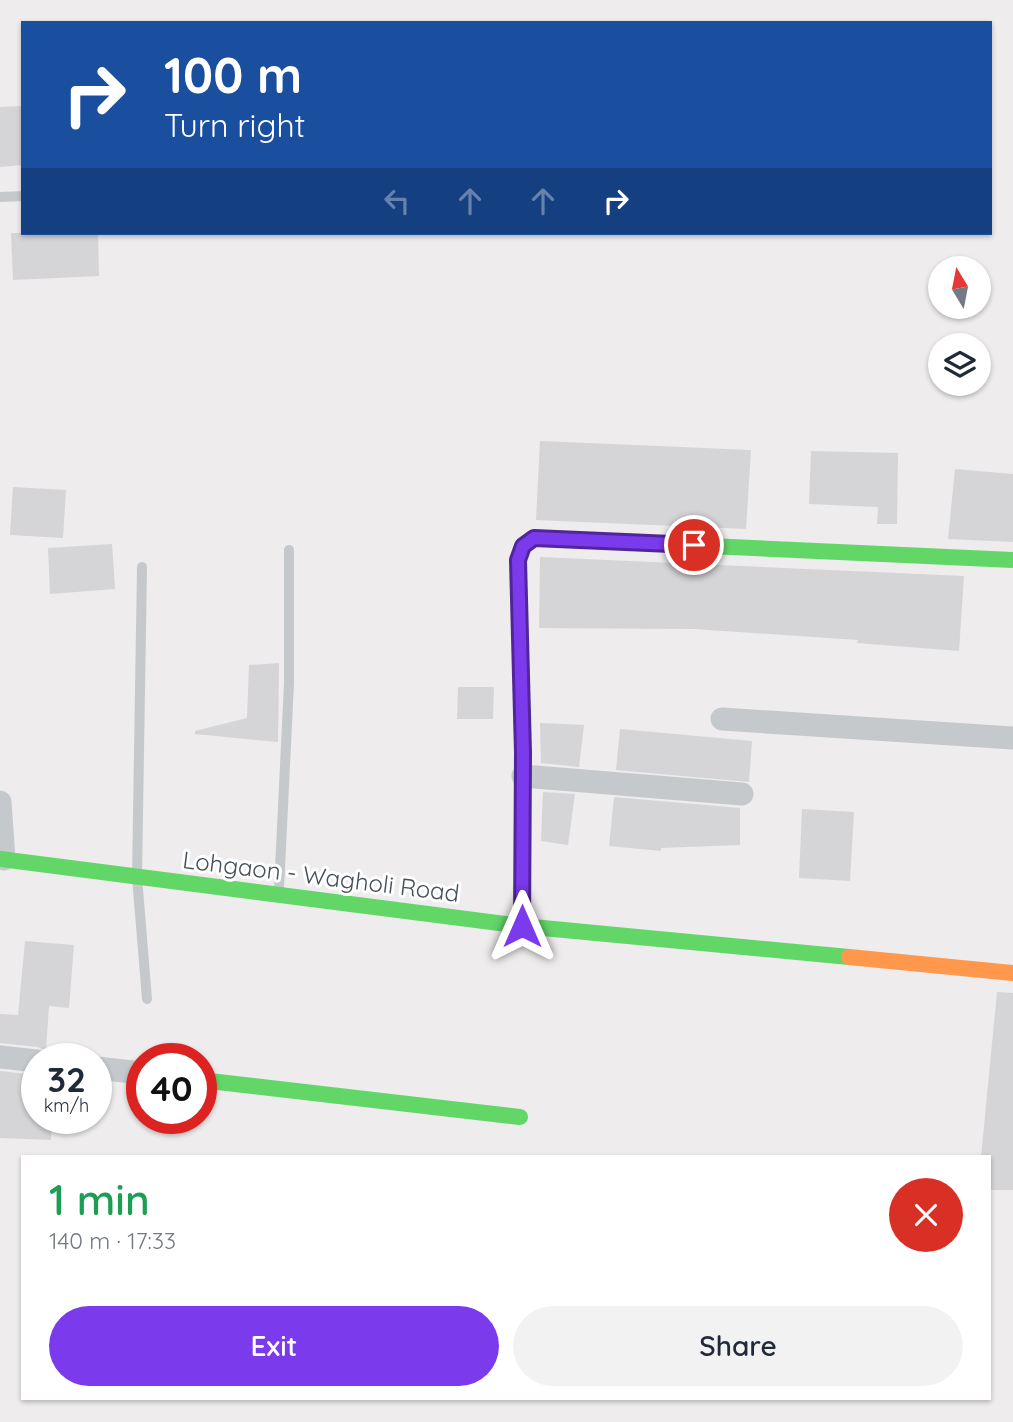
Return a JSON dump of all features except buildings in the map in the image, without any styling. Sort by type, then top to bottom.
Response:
[{"type":"street","points":[[522,926],[523,776],[518,560],[523,546],[534,538],[1013,560]]},
{"type":"street","points":[[722,719],[1013,738]]},
{"type":"street","points":[[523,776],[743,794]]},
{"type":"street","points":[[0,802],[2,859]]},
{"type":"street","name":"Lohgaon - Wagholi Road","points":[[2,859],[522,926],[1013,973]]},
{"type":"street","points":[[0,1057],[21,1059]]},
{"type":"street","points":[[217,1082],[520,1117]]},
{"type":"lane","points":[[0,197],[21,196]]},
{"type":"lane","points":[[278,895],[289,683],[289,550]]},
{"type":"lane","points":[[142,568],[137,877],[147,999]]},
{"type":"traffic: fast","points":[[520,638],[518,560],[523,546],[534,538],[1013,560]]},
{"type":"traffic: fast","points":[[0,859],[522,926],[849,957]]},
{"type":"traffic: fast","points":[[217,1082],[520,1117]]},
{"type":"traffic: slow","points":[[520,638],[522,926]]},
{"type":"traffic: slow","points":[[849,957],[1013,973]]},
{"type":"route","points":[[522,926],[523,753],[518,560],[523,546],[534,538],[694,545]]}]
